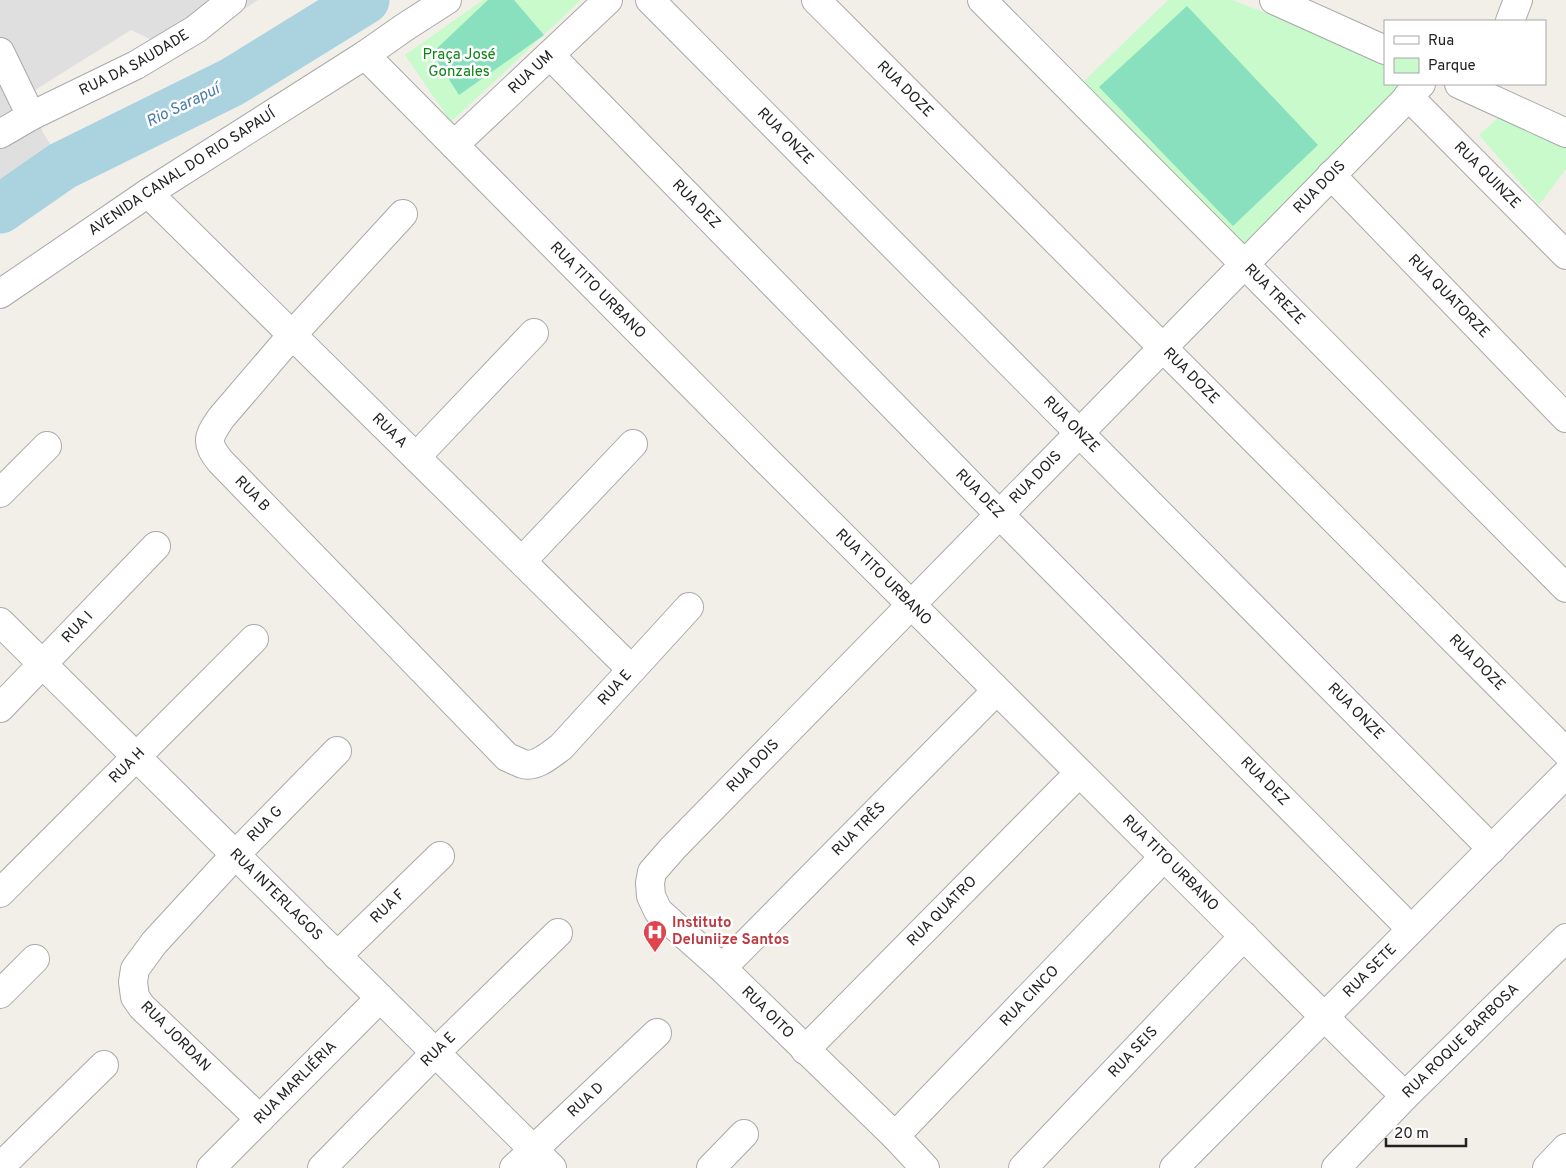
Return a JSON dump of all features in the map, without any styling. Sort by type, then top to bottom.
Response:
[{"type":"street","name":"RUA DA SAUDADE","points":[[0,134],[31,116],[143,61],[196,29],[232,0]]},
{"type":"street","name":"AVENIDA CANAL DO RIO SAPAUÍ","points":[[0,294],[148,194],[365,55],[447,0]]},
{"type":"street","name":"RUA UM","points":[[454,145],[608,0]]},
{"type":"street","name":"RUA ONZE","points":[[650,0],[1492,848]]},
{"type":"street","name":"RUA DOZE","points":[[816,0],[1566,752]]},
{"type":"street","name":"RUA TREZE","points":[[982,0],[1566,588]]},
{"type":"street","points":[[1274,0],[1384,50]]},
{"type":"street","points":[[1510,20],[1518,0]]},
{"type":"street","points":[[0,52],[31,116]]},
{"type":"street","name":"RUA TITO URBANO","points":[[365,55],[910,606],[1244,936],[1324,1018],[1405,1096]]},
{"type":"street","name":"RUA DEZ","points":[[550,55],[999,514],[1411,930]]},
{"type":"street","points":[[1464,85],[1493,91],[1566,132]]},
{"type":"street","name":"RUA DOIS","points":[[673,848],[1415,90]]},
{"type":"street","name":"RUA QUINZE","points":[[1415,90],[1566,254]]},
{"type":"street","name":"RUA QUATORZE","points":[[1330,175],[1566,418]]},
{"type":"street","name":"RUA A","points":[[148,194],[631,669]]},
{"type":"street","name":"RUA B","points":[[403,214],[292,335],[221,418],[211,432],[209,440],[211,450],[220,461],[507,757]]},
{"type":"street","points":[[416,457],[534,333]]},
{"type":"street","points":[[522,561],[633,444]]},
{"type":"street","points":[[0,493],[47,446]]},
{"type":"street","name":"RUA I","points":[[0,708],[156,546]]},
{"type":"street","name":"RUA E","points":[[507,757],[525,765],[533,764],[561,747],[689,607]]},
{"type":"street","name":"RUA INTERLAGOS","points":[[0,622],[435,1053],[533,1162]]},
{"type":"street","name":"RUA H","points":[[0,893],[254,639]]},
{"type":"street","name":"RUA TRÊS","points":[[722,968],[996,691]]},
{"type":"street","name":"RUA G","points":[[154,943],[235,855],[337,751]]},
{"type":"street","name":"RUA QUATRO","points":[[805,1050],[1079,773]]},
{"type":"street","name":"RUA SETE","points":[[1174,1168],[1566,774]]},
{"type":"street","name":"RUA OITO","points":[[673,848],[652,872],[650,883],[651,896],[658,910],[722,968],[895,1136],[925,1168]]},
{"type":"street","name":"RUA F","points":[[337,956],[440,856]]},
{"type":"street","name":"RUA CINCO","points":[[895,1136],[1164,857]]},
{"type":"street","name":"RUA E","points":[[322,1168],[435,1053],[558,933]]},
{"type":"street","name":"RUA SEIS","points":[[1023,1168],[1244,936]]},
{"type":"street","name":"RUA ROQUE BARBOSA","points":[[1336,1168],[1405,1096],[1566,938]]},
{"type":"street","name":"RUA JORDAN","points":[[154,943],[135,969],[133,982],[135,997],[163,1028],[260,1119]]},
{"type":"street","points":[[0,994],[35,959]]},
{"type":"street","name":"RUA MARLIÉRIA","points":[[211,1168],[380,998]]},
{"type":"street","name":"RUA D","points":[[533,1162],[657,1033]]},
{"type":"street","points":[[0,1167],[104,1064]]},
{"type":"street","points":[[711,1168],[744,1134]]},
{"type":"street","points":[[1546,1168],[1566,1148]]},
{"type":"shaded area","points":[[0,0],[258,0],[179,53],[131,30],[35,90],[42,131],[56,153],[0,184]]},
{"type":"green space","name":"Praça José Gonzales","points":[[483,0],[581,0],[451,122],[405,55]]},
{"type":"green space","points":[[488,0],[514,0],[544,35],[459,95],[432,53]]},
{"type":"green space","points":[[1168,0],[1232,0],[1384,58],[1384,85],[1416,85],[1240,256],[1079,86]]},
{"type":"green space","points":[[1187,6],[1318,145],[1233,226],[1099,87]]},
{"type":"green space","points":[[1500,116],[1566,145],[1566,169],[1539,205],[1479,135]]},
{"type":"waterway","name":"Rio Sarapuí","points":[[0,209],[62,166],[232,82],[365,0]]},
{"type":"place","name":"Instituto Deluniize Santos","points":[[655,953]]}]
